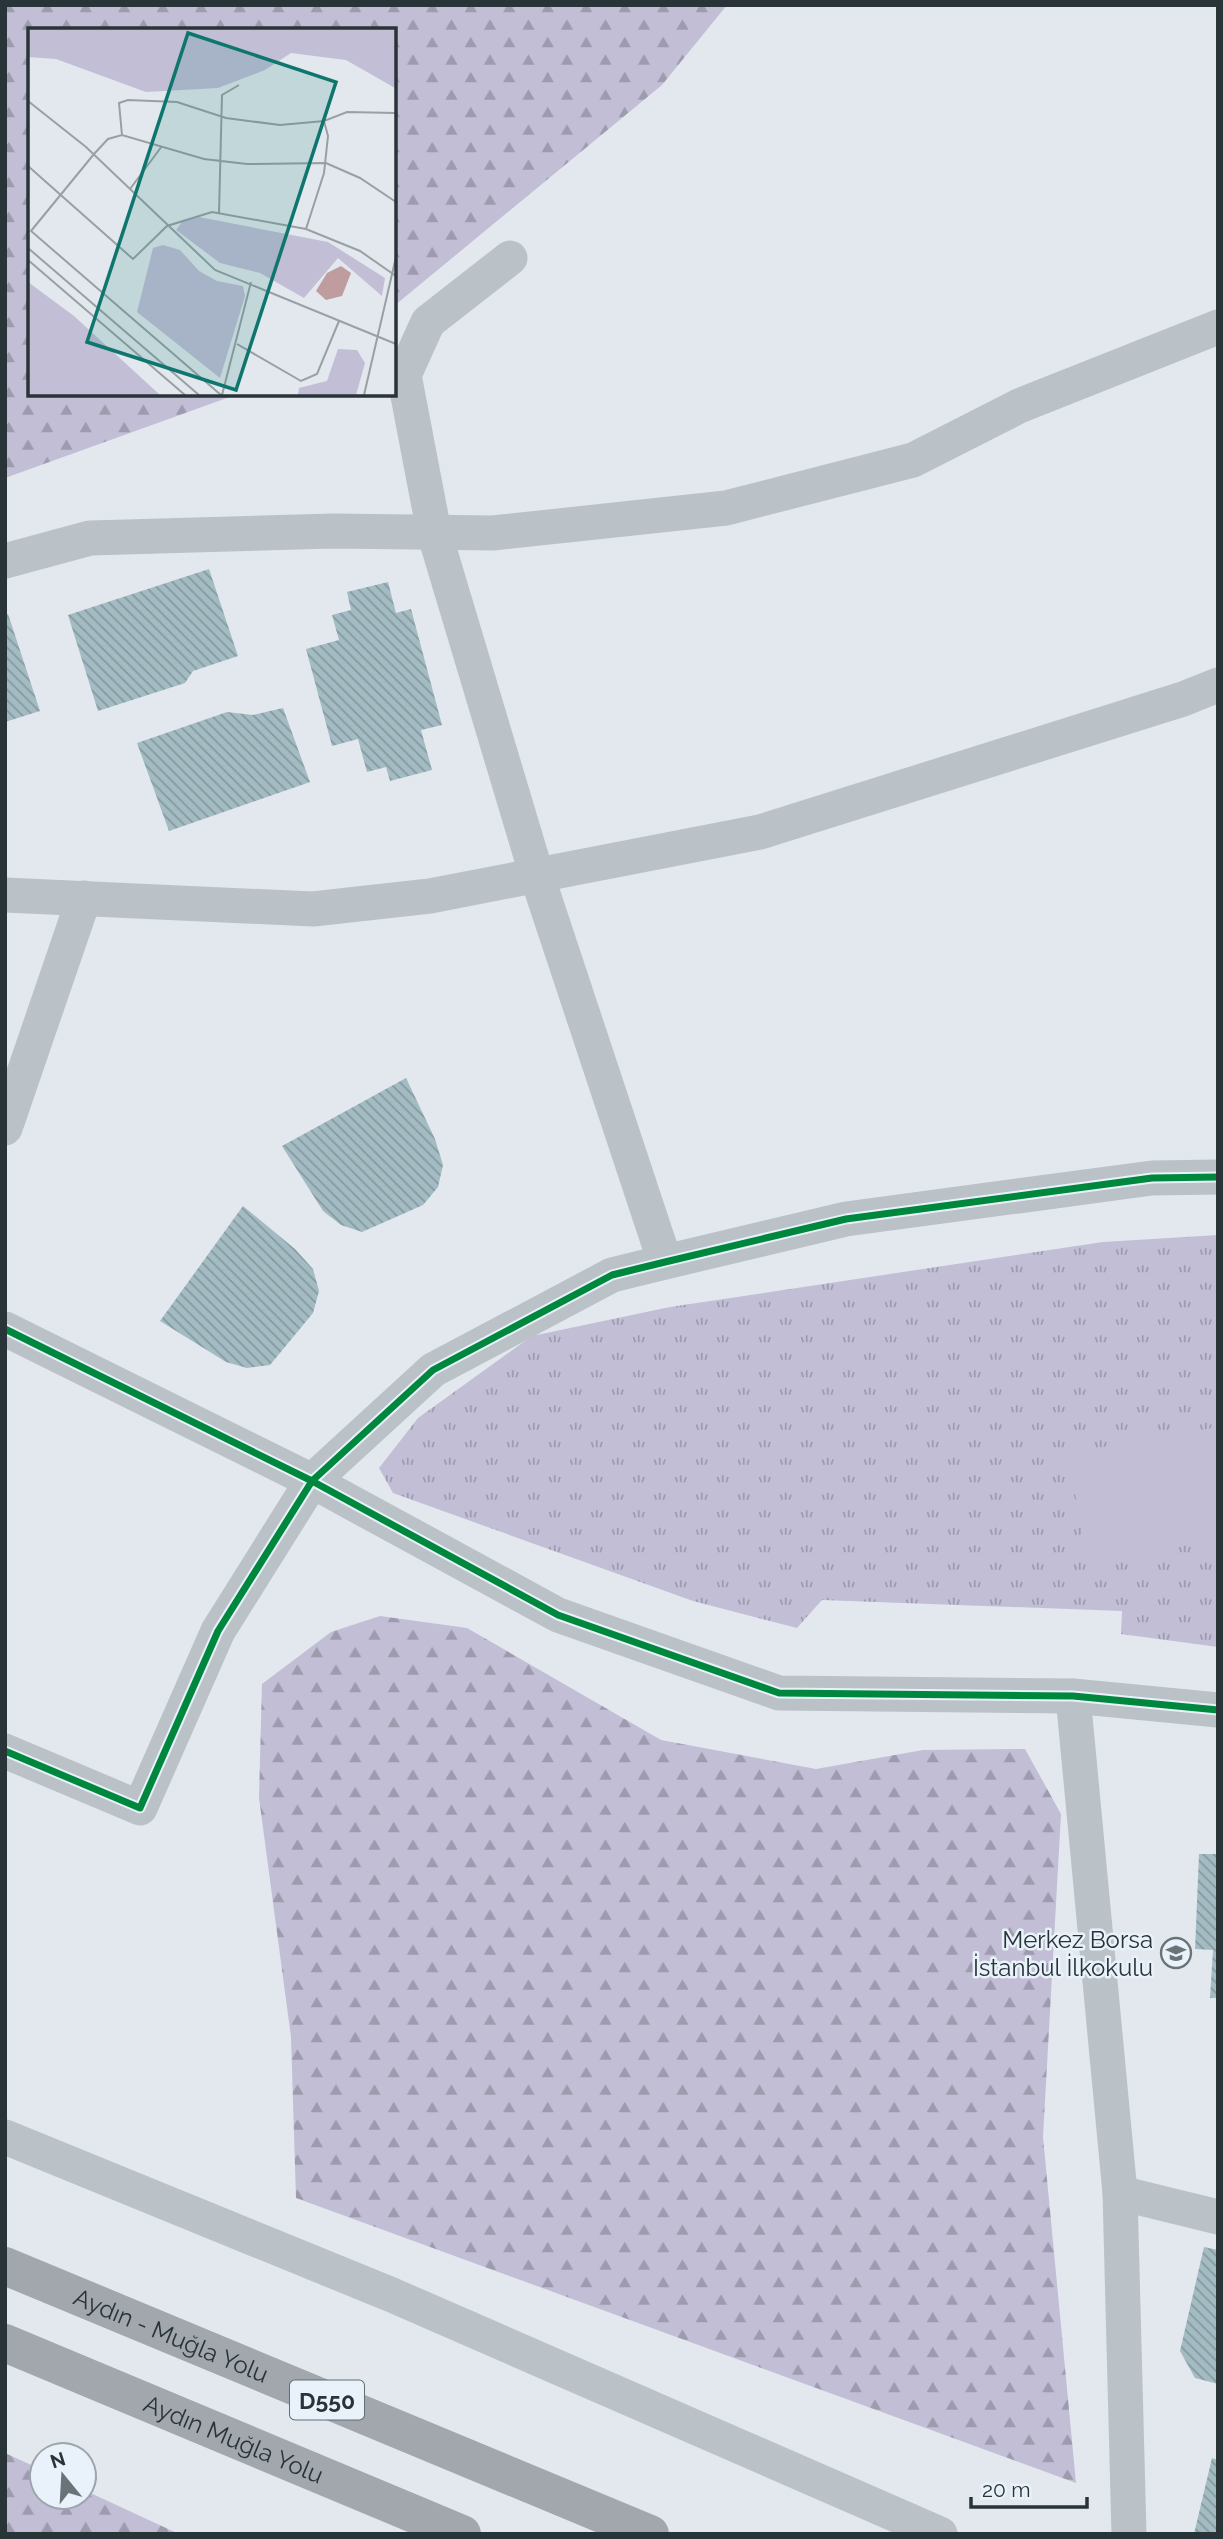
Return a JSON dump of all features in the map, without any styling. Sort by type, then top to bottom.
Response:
[{"type":"highway","name":"Aydın - Muğla Yolu","points":[[5,2266],[650,2534]]},
{"type":"highway","name":"Aydın Muğla Yolu","points":[[5,2343],[463,2534]]},
{"type":"street","points":[[510,258],[428,322],[404,375],[434,532],[537,876],[665,1262]]},
{"type":"street","points":[[5,561],[90,538],[333,531],[493,533],[726,508],[914,460],[1019,406],[1218,327]]},
{"type":"street","points":[[5,895],[313,909],[430,896],[760,832],[1183,699],[1218,685]]},
{"type":"street","points":[[5,1128],[84,898]]},
{"type":"street","points":[[5,1751],[140,1808],[218,1631],[312,1481],[433,1370],[612,1275],[846,1219],[1152,1178],[1218,1177]]},
{"type":"street","points":[[5,1329],[312,1481],[558,1615],[779,1693],[1073,1696],[1218,1710]]},
{"type":"street","points":[[1073,1696],[1120,2193],[1129,2534]]},
{"type":"street","points":[[5,2137],[392,2295],[940,2534]]},
{"type":"street","points":[[1120,2193],[1218,2217]]},
{"type":"green space","points":[[5,5],[727,5],[662,85],[396,304],[396,28],[28,28],[28,396],[232,396],[5,478]]},
{"type":"green space","points":[[1218,1235],[1218,1647],[1121,1634],[1122,1611],[822,1600],[797,1628],[693,1601],[393,1493],[379,1468],[418,1418],[532,1336],[670,1307],[1103,1242]]},
{"type":"green space","points":[[1218,1427],[1218,1540],[1087,1563],[1068,1453]]},
{"type":"green space","points":[[380,1616],[467,1628],[661,1740],[816,1769],[923,1750],[1025,1749],[1061,1814],[1043,2137],[1076,2483],[296,2198],[291,2037],[259,1798],[262,1684],[331,1632]]},
{"type":"green space","points":[[5,2453],[28,2464],[28,2511],[98,2511],[98,2496],[179,2534],[5,2534]]},
{"type":"building","points":[[209,569],[238,656],[193,671],[185,683],[98,711],[68,615]]},
{"type":"building","points":[[388,582],[396,613],[411,609],[442,725],[421,730],[432,770],[390,781],[386,767],[367,772],[358,739],[332,746],[306,649],[339,640],[332,615],[351,610],[347,592]]},
{"type":"building","points":[[8,614],[40,711],[5,722],[5,615]]},
{"type":"building","points":[[283,708],[310,782],[169,831],[137,743],[227,712],[253,715]]},
{"type":"building","points":[[406,1078],[435,1139],[443,1165],[438,1187],[423,1205],[362,1232],[341,1225],[323,1211],[282,1146]]},
{"type":"building","points":[[243,1206],[295,1249],[313,1269],[319,1291],[313,1313],[270,1365],[247,1368],[226,1362],[160,1321]]},
{"type":"building","points":[[1199,1854],[1218,1854],[1218,1998],[1210,1998],[1213,1950],[1195,1949]]},
{"type":"building","points":[[1204,2247],[1218,2250],[1218,2384],[1195,2378],[1180,2351]]},
{"type":"building","points":[[1212,2458],[1218,2460],[1218,2534],[1194,2534]]},
{"type":"cycle path","points":[[5,1751],[140,1808],[218,1631],[312,1481],[433,1370],[612,1275],[846,1219],[1152,1178],[1218,1177]]},
{"type":"cycle path","points":[[5,1329],[312,1481],[558,1615],[779,1693],[1073,1696],[1218,1710]]},
{"type":"place","name":"Merkez Borsa İstanbul İlkokulu","points":[[1176,1953]]}]
